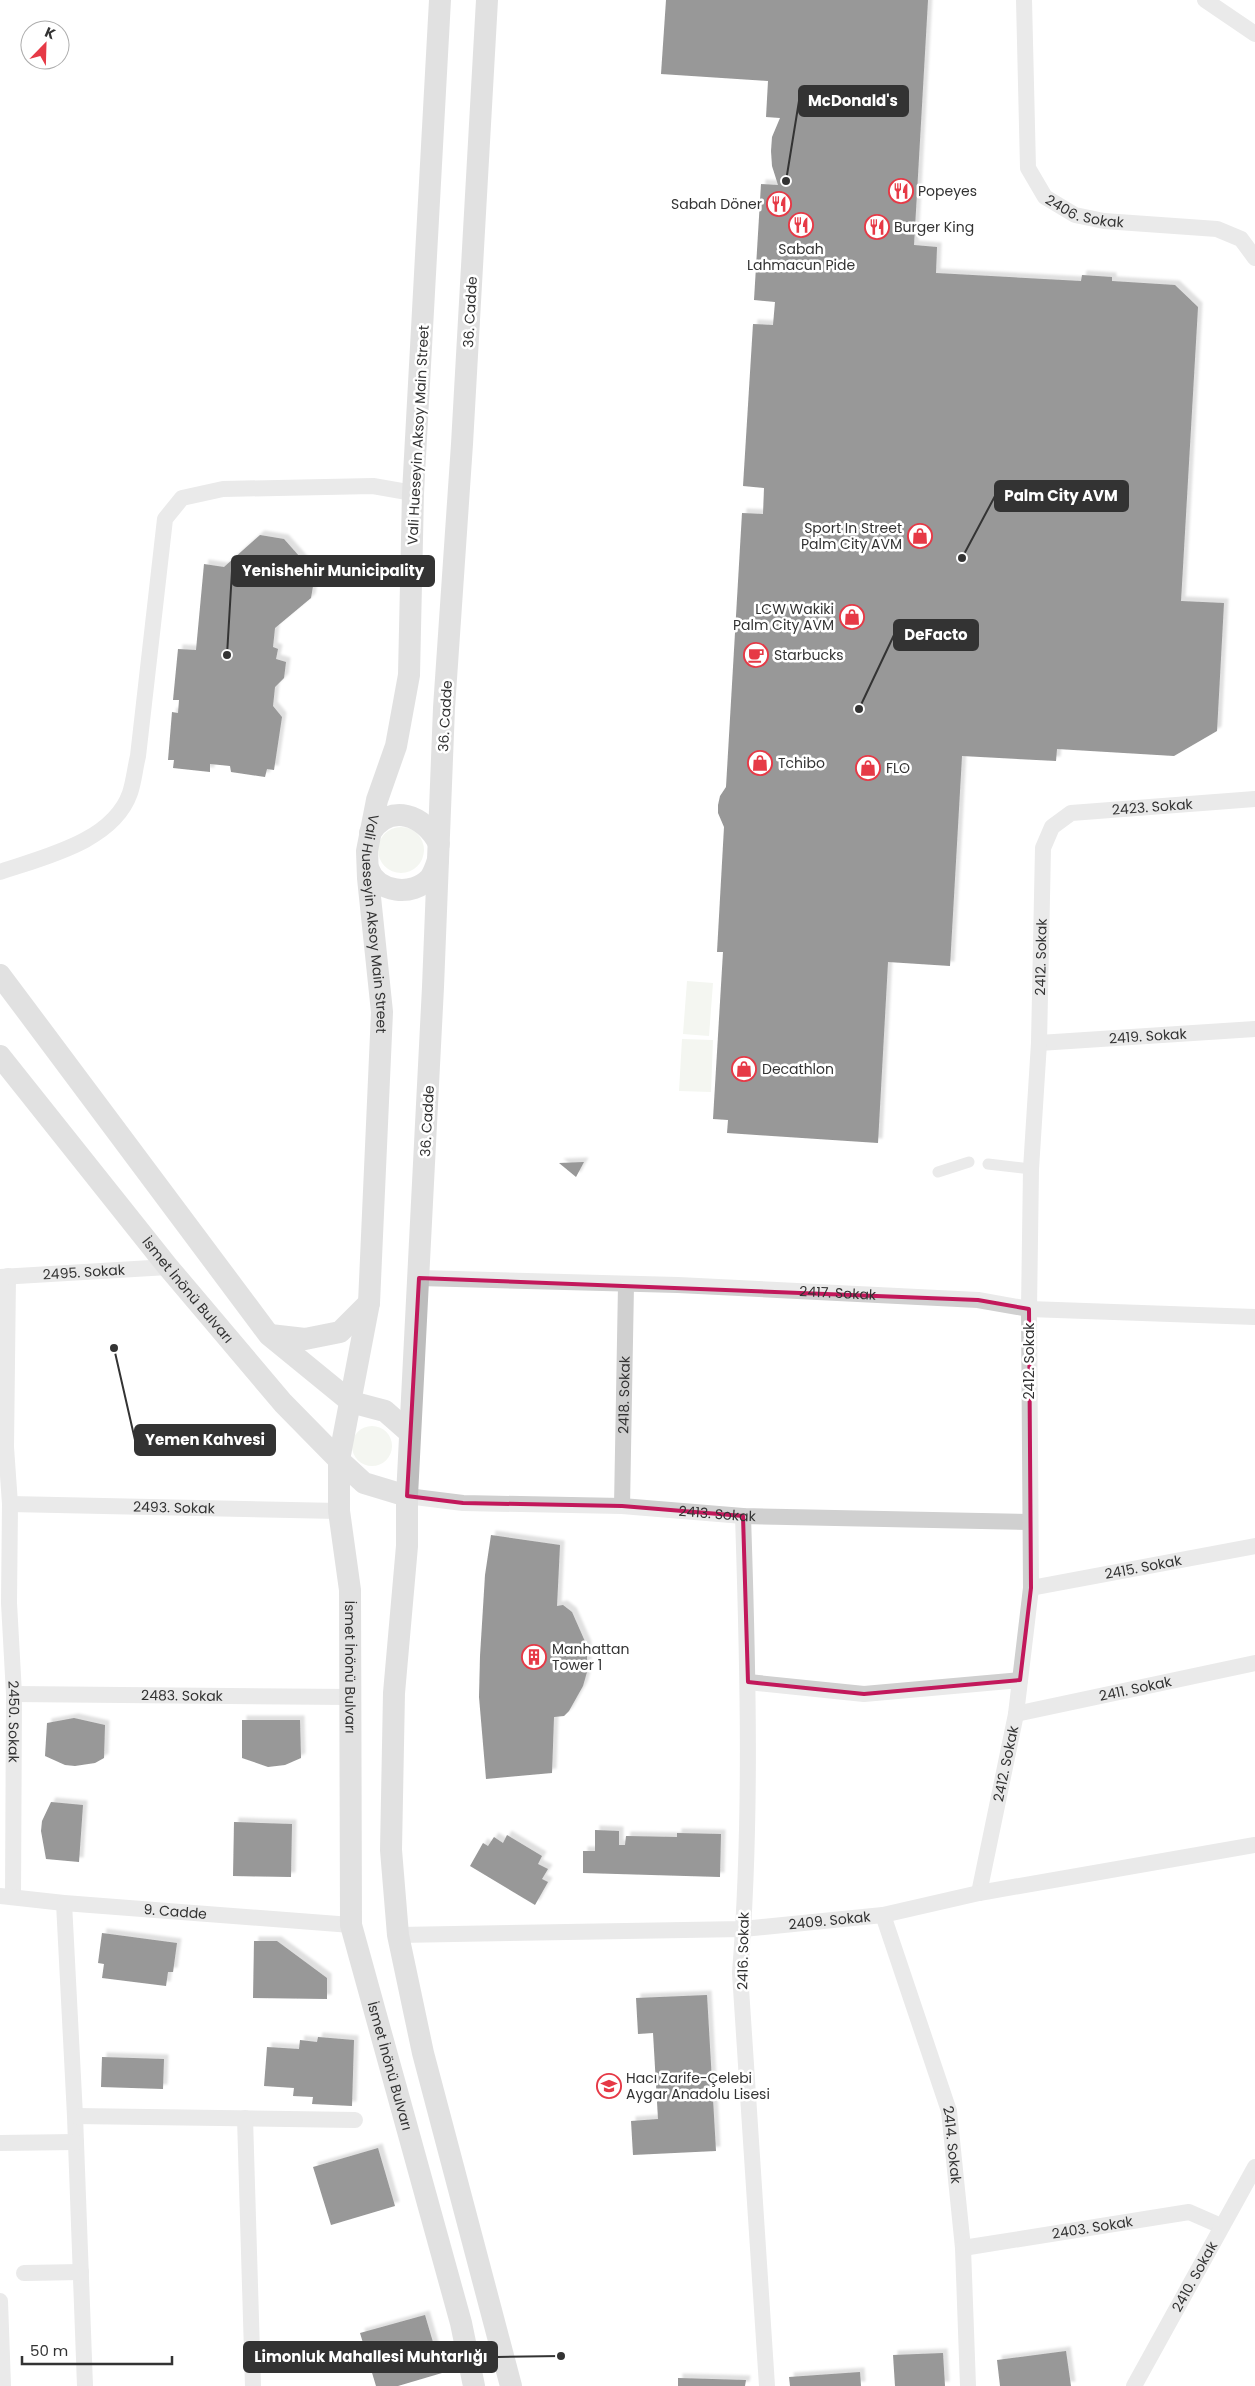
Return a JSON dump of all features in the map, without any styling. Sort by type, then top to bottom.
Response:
[{"type":"main road","name":"Vali Hueseyin Aksoy Main Street","points":[[339,1460],[369,1303],[382,1012],[368,868],[370,833],[377,800],[396,746],[409,675],[413,493],[440,0]]},
{"type":"main road","name":"36. Cadde","points":[[410,1433],[439,852],[444,708],[463,434],[487,0]]},
{"type":"main road","points":[[368,868],[377,881],[387,888],[410,890],[430,878],[439,852],[426,824],[416,818],[393,816],[382,821],[370,833]]},
{"type":"main road","points":[[0,975],[269,1335],[351,1402],[385,1411],[410,1433],[407,1546],[394,1693],[393,1732],[391,1850],[398,1935],[423,2053],[511,2386]]},
{"type":"main road","name":"İsmet İnönü Bulvarı","points":[[0,1056],[168,1267],[283,1403],[339,1460],[339,1511],[350,1590],[351,1925],[461,2323],[474,2386]]},
{"type":"main road","points":[[269,1335],[305,1339],[340,1332],[369,1303]]},
{"type":"main road","points":[[339,1460],[364,1483],[407,1496]]},
{"type":"street","name":"2406. Sokak","points":[[1024,0],[1028,168],[1045,197],[1074,215],[1104,221],[1216,229],[1241,239],[1255,258]]},
{"type":"street","points":[[1205,0],[1255,34]]},
{"type":"street","points":[[0,872],[85,842],[112,820],[130,794],[138,756],[165,518],[182,498],[223,489],[373,486],[413,493]]},
{"type":"street","name":"2423. Sokak","points":[[1052,826],[1071,813],[1255,799]]},
{"type":"street","name":"2412. Sokak","points":[[979,1893],[1016,1714],[1031,1588],[1029,1309],[1031,1169],[1039,1043],[1043,848],[1052,826]]},
{"type":"street","name":"2419. Sokak","points":[[1039,1043],[1255,1029]]},
{"type":"street","points":[[938,1172],[969,1162]]},
{"type":"street","points":[[988,1164],[1031,1169]]},
{"type":"street","name":"2495. Sokak","points":[[4,1277],[168,1267]]},
{"type":"street","name":"2450. Sokak","points":[[4,1277],[3,1447],[10,1504],[5,1604],[14,1694],[7,1897]]},
{"type":"street","name":"2417. Sokak","points":[[419,1278],[626,1284],[978,1300],[1029,1309],[1255,1317]]},
{"type":"street","name":"2418. Sokak","points":[[622,1506],[626,1284]]},
{"type":"street","name":"2413. Sokak","points":[[407,1496],[463,1503],[622,1506],[743,1516],[1030,1522]]},
{"type":"street","name":"2493. Sokak","points":[[10,1504],[339,1511]]},
{"type":"street","name":"2416. Sokak","points":[[743,1516],[748,1682],[743,1929],[740,1972],[767,2386]]},
{"type":"street","name":"2415. Sokak","points":[[1031,1588],[1255,1546]]},
{"type":"street","name":"2411. Sokak","points":[[1016,1714],[1255,1663]]},
{"type":"street","points":[[748,1682],[864,1694],[1020,1680]]},
{"type":"street","name":"2483. Sokak","points":[[14,1694],[350,1697]]},
{"type":"street","name":"2409. Sokak","points":[[398,1935],[743,1929],[884,1915],[979,1893],[1255,1846]]},
{"type":"street","name":"9. Cadde","points":[[7,1897],[351,1925]]},
{"type":"street","points":[[64,1903],[75,2116],[85,2386]]},
{"type":"street","name":"2414. Sokak","points":[[884,1915],[949,2111],[963,2248],[968,2386]]},
{"type":"street","points":[[75,2116],[355,2120]]},
{"type":"street","points":[[245,2118],[253,2386]]},
{"type":"street","points":[[0,2143],[76,2142]]},
{"type":"street","name":"2410. Sokak","points":[[1134,2386],[1255,2167]]},
{"type":"street","name":"2403. Sokak","points":[[963,2248],[1189,2212],[1221,2226]]},
{"type":"street","points":[[24,2273],[81,2272]]},
{"type":"street","points":[[0,2301],[3,2386]]},
{"type":"highlighted area","points":[[419,1278],[978,1300],[1029,1309],[1031,1588],[1020,1680],[864,1694],[748,1682],[743,1516],[622,1506],[463,1503],[407,1496]]},
{"type":"shaded area","points":[[397,827],[405,827],[414,831],[420,837],[424,850],[420,863],[414,869],[405,873],[397,873],[388,869],[382,863],[378,854],[378,846],[382,837],[388,831]]},
{"type":"shaded area","points":[[687,981],[713,983],[709,1036],[683,1034]]},
{"type":"shaded area","points":[[682,1039],[713,1040],[711,1092],[679,1091]]},
{"type":"shaded area","points":[[368,1426],[376,1426],[383,1429],[389,1435],[392,1446],[389,1457],[383,1463],[376,1466],[368,1466],[361,1463],[355,1457],[352,1450],[352,1442],[355,1435],[361,1429]]},
{"type":"building","points":[[666,0],[928,0],[914,245],[937,247],[936,273],[1081,281],[1082,275],[1112,277],[1112,281],[1175,285],[1198,307],[1181,601],[1224,603],[1217,731],[1174,756],[1057,749],[1056,761],[962,756],[950,966],[888,962],[878,1143],[727,1133],[728,1120],[713,1119],[723,952],[717,952],[724,827],[718,813],[718,805],[720,796],[726,787],[742,513],[763,514],[764,488],[743,486],[753,324],[773,325],[775,302],[754,300],[761,184],[778,185],[772,166],[771,151],[772,137],[780,118],[766,117],[768,81],[661,74]]},
{"type":"building","points":[[260,535],[284,539],[315,574],[311,598],[275,628],[273,647],[278,649],[276,659],[286,662],[284,678],[275,687],[273,706],[282,717],[274,770],[267,769],[265,777],[231,772],[230,766],[210,764],[210,772],[173,768],[174,760],[168,760],[172,712],[178,713],[179,700],[173,700],[178,649],[196,650],[204,564],[224,567]]},
{"type":"building","points":[[584,1162],[576,1177],[559,1163]]},
{"type":"building","name":"Manhattan Tower 1","points":[[491,1535],[560,1545],[557,1606],[563,1605],[572,1612],[587,1646],[587,1672],[583,1686],[569,1711],[564,1716],[554,1717],[552,1773],[486,1779],[479,1697],[485,1575]]},
{"type":"building","points":[[74,1718],[105,1725],[104,1758],[95,1763],[75,1766],[65,1765],[45,1756],[47,1723]]},
{"type":"building","points":[[242,1720],[300,1720],[301,1758],[285,1765],[268,1767],[242,1758]]},
{"type":"building","points":[[51,1802],[83,1805],[79,1862],[46,1859],[41,1831],[42,1821]]},
{"type":"building","points":[[234,1822],[292,1824],[291,1877],[233,1876]]},
{"type":"building","points":[[595,1830],[619,1831],[619,1845],[625,1845],[626,1836],[677,1837],[677,1833],[721,1834],[720,1877],[583,1873],[583,1851],[595,1851]]},
{"type":"building","points":[[507,1835],[542,1856],[538,1864],[548,1869],[542,1879],[548,1882],[535,1905],[470,1866],[483,1843],[488,1846],[494,1837],[503,1843]]},
{"type":"building","points":[[102,1933],[177,1943],[173,1972],[168,1972],[166,1986],[102,1978],[104,1964],[98,1963]]},
{"type":"building","points":[[254,1941],[277,1941],[327,1978],[327,1999],[253,1998]]},
{"type":"building","points":[[707,1995],[716,2151],[633,2155],[631,2121],[658,2119],[653,2033],[638,2034],[636,1998]]},
{"type":"building","points":[[318,2037],[354,2040],[352,2106],[312,2104],[313,2097],[293,2096],[294,2088],[264,2086],[267,2047],[299,2049],[300,2040],[317,2042]]},
{"type":"building","points":[[102,2057],[164,2059],[163,2089],[101,2087]]},
{"type":"building","points":[[378,2148],[395,2206],[331,2225],[313,2167]]},
{"type":"building","points":[[425,2315],[442,2373],[398,2386],[376,2386],[360,2333]]},
{"type":"building","points":[[1066,2351],[1071,2386],[1000,2386],[997,2360]]},
{"type":"building","points":[[943,2353],[945,2386],[895,2386],[893,2355]]},
{"type":"building","points":[[860,2372],[861,2386],[790,2386],[789,2377]]},
{"type":"building","points":[[678,2378],[746,2380],[745,2386],[678,2386]]},
{"type":"place","name":"McDonald's","points":[[786,181]]},
{"type":"place","name":"Popeyes","points":[[901,191]]},
{"type":"place","name":"Sabah Döner","points":[[779,204]]},
{"type":"place","name":"Sabah Lahmacun Pide","points":[[801,225]]},
{"type":"place","name":"Burger King","points":[[877,227]]},
{"type":"place","name":"Sport In Street Palm City AVM","points":[[920,536]]},
{"type":"place","name":"Palm City AVM","points":[[962,558]]},
{"type":"place","name":"LCW Wakiki Palm City AVM","points":[[852,617]]},
{"type":"place","name":"Yenishehir Municipality","points":[[227,655]]},
{"type":"place","name":"Starbucks","points":[[756,655]]},
{"type":"place","name":"DeFacto","points":[[859,709]]},
{"type":"place","name":"Tchibo","points":[[760,763]]},
{"type":"place","name":"FLO","points":[[868,768]]},
{"type":"place","name":"Decathlon","points":[[744,1069]]},
{"type":"place","name":"Yemen Kahvesi","points":[[114,1348]]},
{"type":"place","name":"Manhattan Tower 1","points":[[534,1657]]},
{"type":"place","name":"Hacı Zarife-Çelebi Aygar Anadolu Lisesi","points":[[609,2086]]},
{"type":"place","name":"Limonluk Mahallesi Muhtarlığı","points":[[561,2356]]}]
